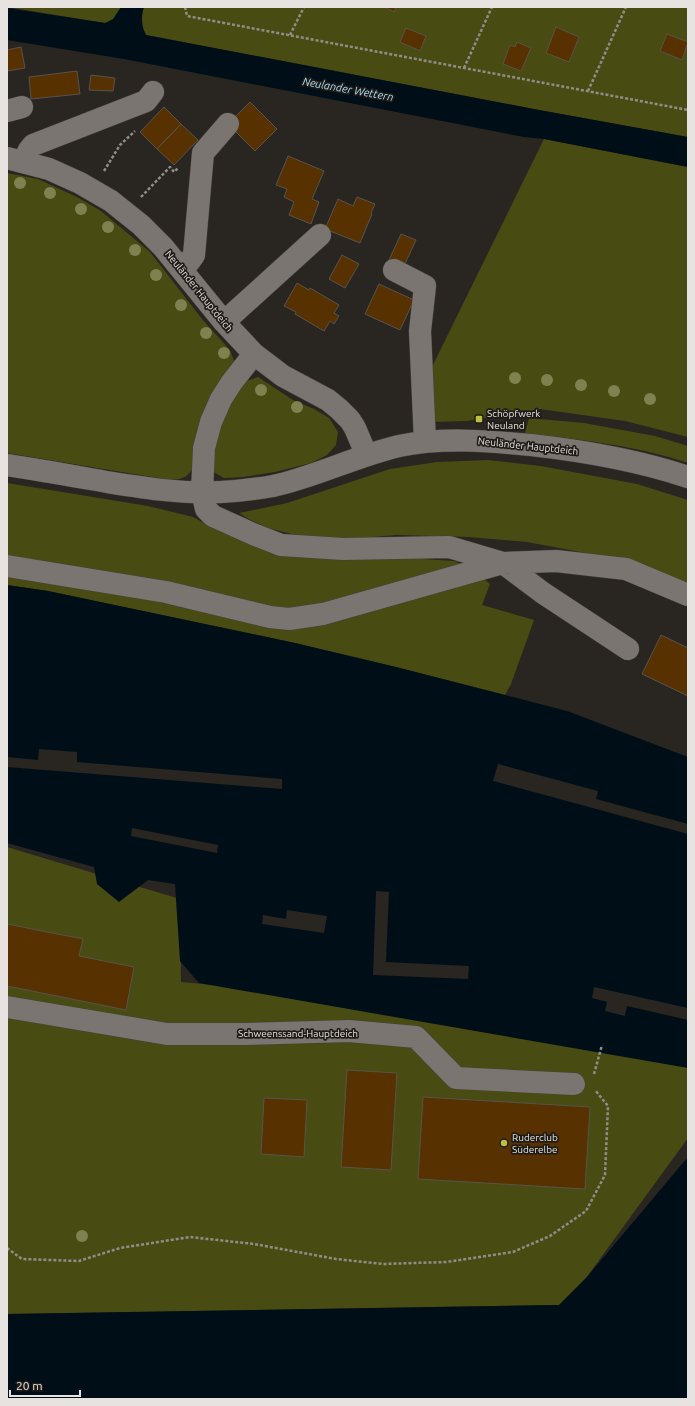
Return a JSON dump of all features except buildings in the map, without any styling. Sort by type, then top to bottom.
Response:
[{"type":"street","points":[[15,160],[33,146],[146,102],[153,92]]},
{"type":"street","points":[[182,270],[194,255],[203,153],[228,124]]},
{"type":"street","name":"Neuländer Hauptdeich","points":[[15,160],[49,169],[80,183],[111,201],[141,225],[163,247],[224,322],[254,354],[283,376],[328,400],[350,420],[366,454]]},
{"type":"street","points":[[224,322],[320,235]]},
{"type":"street","points":[[394,270],[425,286],[420,331],[425,442]]},
{"type":"street","points":[[254,354],[221,399],[211,422],[204,448],[202,492],[206,509],[213,516],[281,545],[343,548],[449,547],[503,563],[543,593],[628,648]]},
{"type":"street","name":"Neuländer Hauptdeich","points":[[7,465],[161,491],[202,492],[245,490],[274,485],[306,476],[366,454],[401,446],[425,442],[485,441],[559,448],[614,457],[649,465],[688,477]]},
{"type":"street","points":[[7,566],[166,592],[270,617],[289,619],[323,614],[503,563],[556,561],[626,569],[688,595]]},
{"type":"street","name":"Schweenssand-Hauptdeich","points":[[7,1007],[167,1034],[348,1032],[416,1037],[456,1078],[583,1085]]},
{"type":"path","points":[[185,7],[187,16],[688,110]]},
{"type":"path","points":[[290,36],[304,7]]},
{"type":"path","points":[[464,68],[492,7]]},
{"type":"path","points":[[588,91],[626,7]]},
{"type":"path","points":[[101,175],[120,145]]},
{"type":"path","points":[[159,179],[170,167],[174,172]]},
{"type":"path","points":[[7,1248],[22,1258],[79,1261],[120,1248],[190,1237],[254,1244],[336,1259],[383,1264],[446,1262],[513,1252],[550,1236],[586,1211],[605,1175],[608,1106],[583,1085],[602,1045]]},
{"type":"green space","points":[[7,7],[688,7],[688,137],[146,35],[105,23]]},
{"type":"green space","points":[[544,139],[688,167],[688,437],[625,421],[540,409],[467,421],[430,422],[431,369]]},
{"type":"green space","points":[[7,173],[38,179],[77,197],[101,211],[150,252],[202,319],[230,350],[234,361],[196,464],[183,478],[164,479],[7,453]]},
{"type":"green space","points":[[258,377],[293,400],[314,409],[329,418],[338,432],[336,445],[327,455],[311,463],[275,472],[243,477],[224,478],[215,473],[210,465],[210,455],[229,397],[246,381]]},
{"type":"green space","points":[[529,418],[584,423],[655,436],[688,446],[688,463],[628,447],[525,433]]},
{"type":"green space","points":[[488,460],[541,466],[637,484],[688,500],[688,584],[613,558],[527,542],[469,537],[396,535],[350,539],[296,535],[268,528],[239,513],[287,503],[390,469],[437,462]]},
{"type":"green space","points":[[7,483],[148,506],[193,517],[217,530],[261,549],[284,555],[407,558],[454,561],[470,567],[289,612],[7,558]]},
{"type":"green space","points":[[7,568],[302,622],[479,575],[490,584],[482,605],[534,620],[511,684],[505,695],[295,643],[48,591],[7,585]]},
{"type":"green space","points":[[7,847],[180,899],[181,982],[379,1000],[688,1059],[688,1138],[586,1278],[559,1305],[7,1314]]},
{"type":"water","name":"Neulander Wettern","points":[[121,7],[144,7],[142,21],[146,35],[688,137],[688,167],[544,139],[524,137],[124,59],[7,40],[7,8],[105,23],[113,19]]},
{"type":"water","points":[[7,585],[48,591],[295,643],[396,667],[567,711],[688,757],[688,1068],[199,983],[180,961],[175,884],[148,880],[119,902],[97,884],[94,867],[7,843]]},
{"type":"water","points":[[688,1157],[688,1399],[7,1399],[7,1314],[559,1305],[586,1278]]},
{"type":"pier","points":[[39,749],[77,752],[77,762],[282,779],[282,789],[7,767],[7,757],[38,760]]},
{"type":"pier","points":[[498,764],[598,791],[596,799],[688,824],[688,834],[493,781]]},
{"type":"pier","points":[[132,828],[218,845],[217,853],[131,836]]},
{"type":"pier","points":[[376,891],[389,892],[386,962],[469,966],[468,979],[373,975]]},
{"type":"pier","points":[[287,910],[327,916],[324,933],[262,924],[263,915],[286,919]]},
{"type":"pier","points":[[594,987],[688,1008],[688,1020],[627,1006],[625,1016],[605,1011],[607,1002],[592,998]]},
{"type":"place","name":"Schöpfwerk Neuland","points":[[479,419]]},
{"type":"place","name":"Ruderclub Süderelbe","points":[[504,1143]]}]
